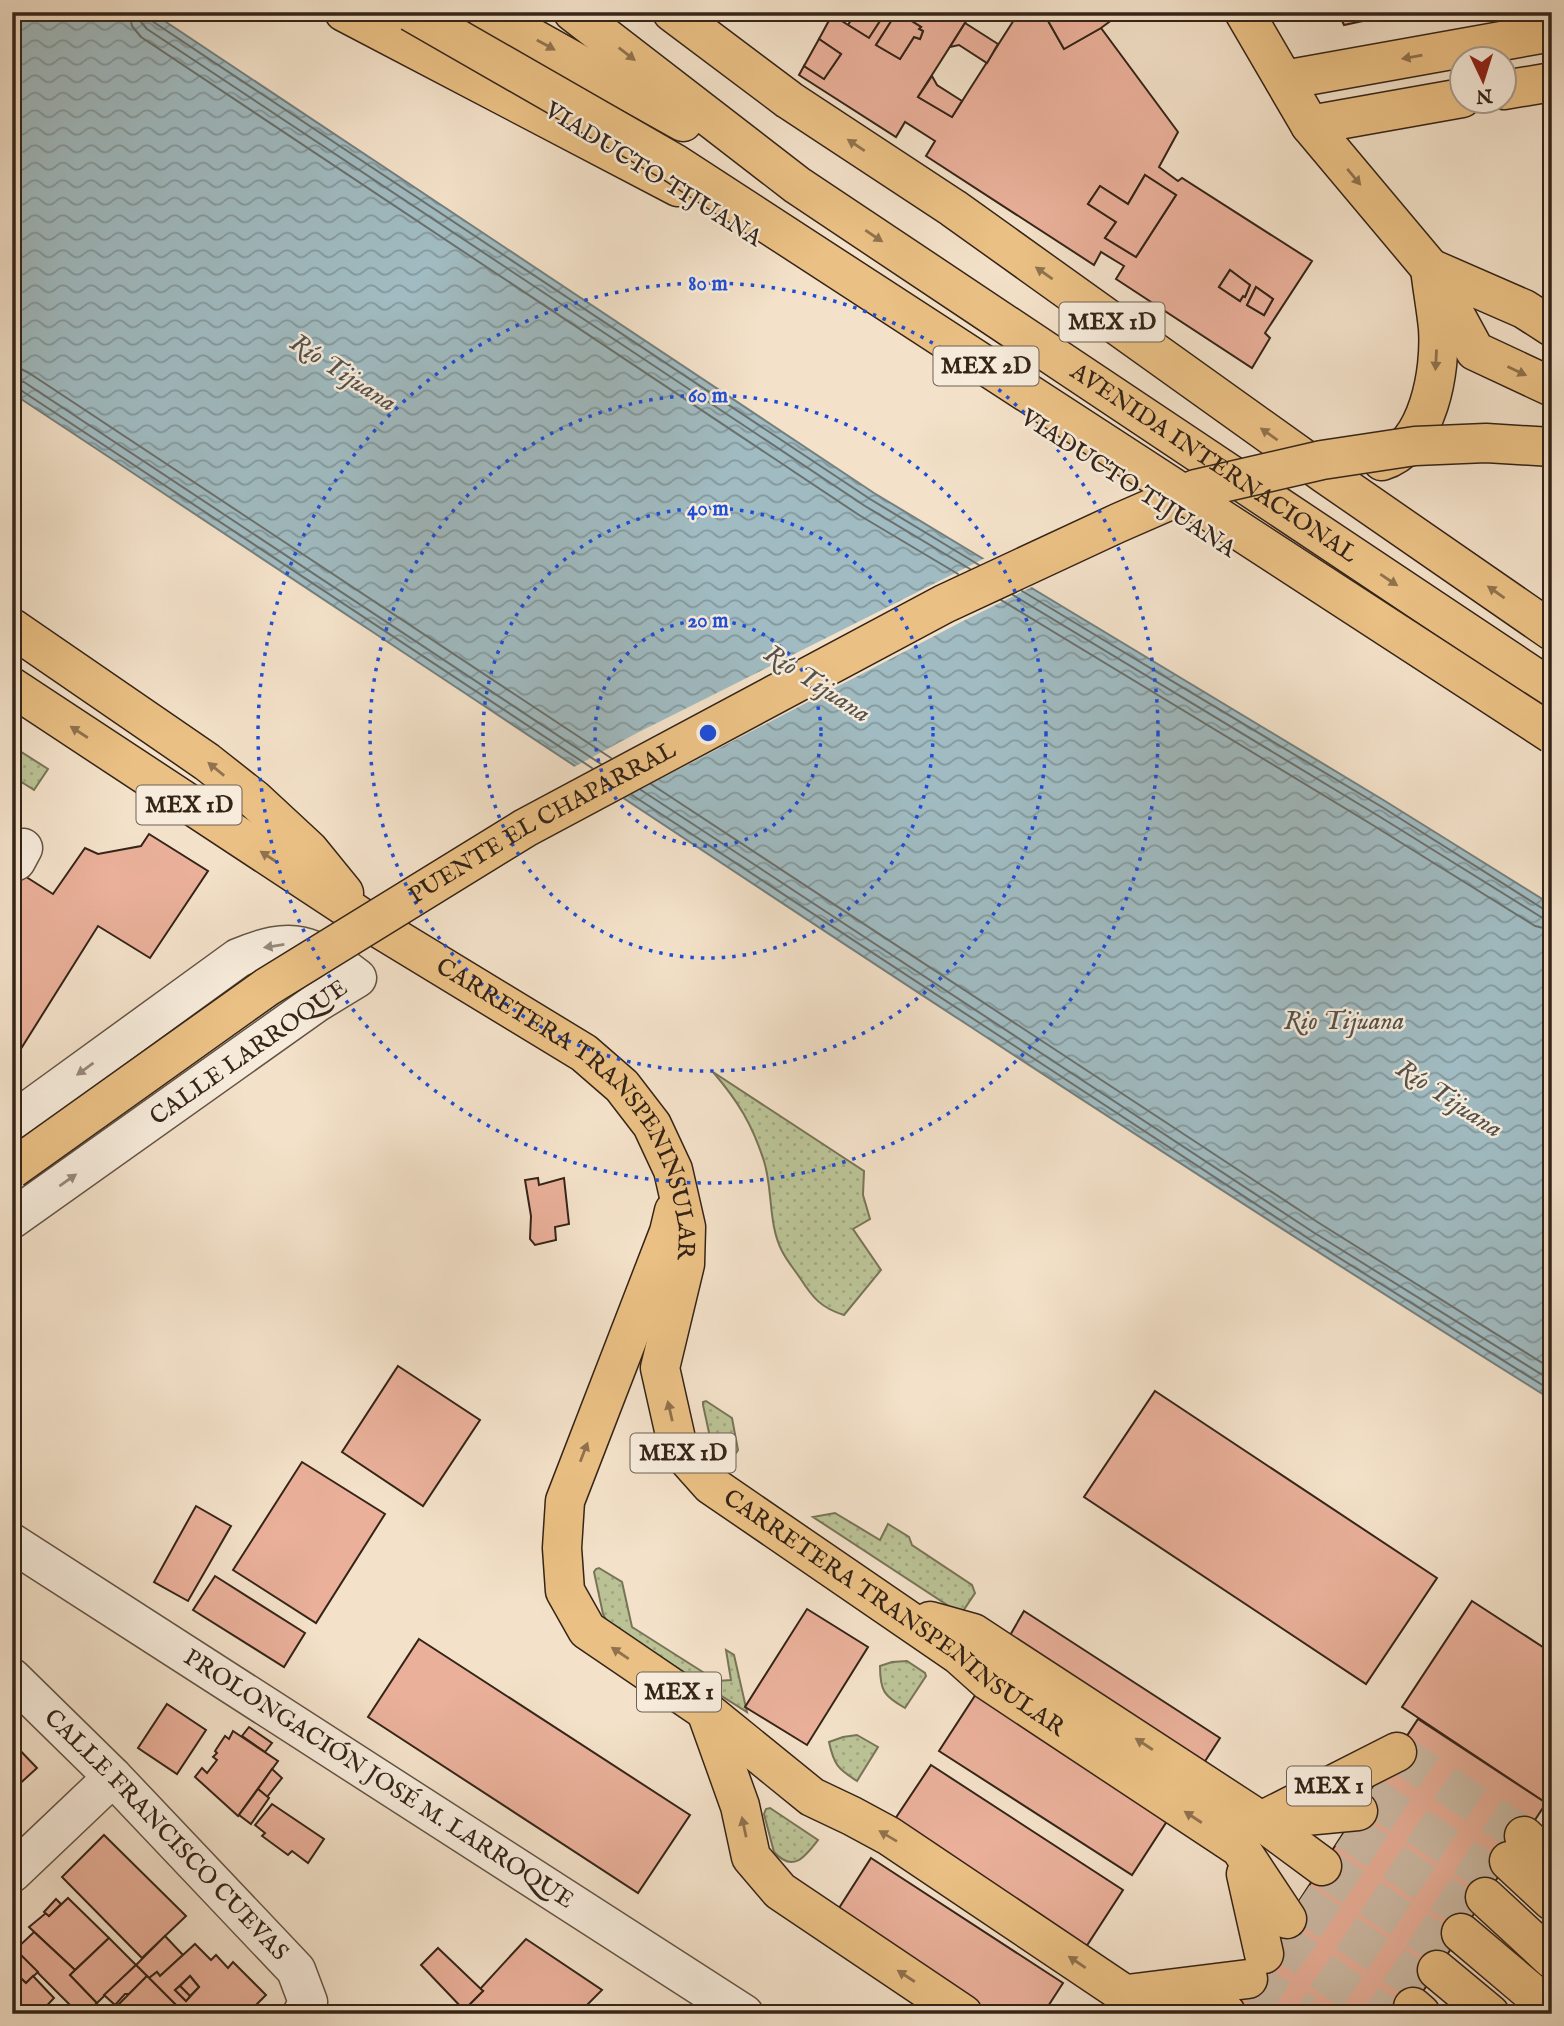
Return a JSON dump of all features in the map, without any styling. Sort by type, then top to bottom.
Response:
[{"type":"main road","points":[[344,12],[678,187]]},
{"type":"main road","name":"VIADUCTO TIJUANA","points":[[380,12],[432,40],[678,187],[1552,762]]},
{"type":"main road","name":"VIADUCTO TIJUANA","points":[[411,12],[674,163],[1552,734]]},
{"type":"main road","points":[[486,12],[797,185]]},
{"type":"main road","name":"AVENIDA INTERNACIONAL","points":[[573,12],[797,185],[1552,689]]},
{"type":"main road","name":"MEX 1D","points":[[672,12],[789,100],[953,208],[1325,474],[1552,631]]},
{"type":"main road","points":[[1244,12],[1310,125],[1430,268],[1475,351],[1552,387]]},
{"type":"main road","points":[[1284,80],[1552,32]]},
{"type":"main road","points":[[1518,88],[1552,82]]},
{"type":"main road","points":[[1310,125],[1448,100]]},
{"type":"main road","points":[[1325,474],[1392,457],[1412,439],[1430,403],[1436,375],[1438,330],[1430,268]]},
{"type":"main road","points":[[1430,268],[1524,309],[1552,327]]},
{"type":"main road","name":"PUENTE EL CHAPARRAL","points":[[12,1169],[267,987],[525,828],[933,610],[1118,523],[1196,489],[1322,460],[1415,446],[1486,443],[1552,447]]},
{"type":"main road","points":[[12,628],[207,762],[254,799],[309,850],[367,921]]},
{"type":"main road","name":"CARRETERA TRANSPENINSULAR","points":[[12,687],[367,921],[584,1053],[622,1086],[652,1125],[673,1170],[686,1227],[685,1264],[660,1368],[678,1448],[711,1485],[897,1613]]},
{"type":"main road","name":"MEX 1","points":[[678,1192],[669,1232],[565,1501],[562,1548],[565,1591],[587,1630],[706,1711],[813,1797],[889,1836],[1141,2004],[1174,2014]]},
{"type":"main road","name":"MEX 1","points":[[897,1613],[973,1633],[1250,1834],[1310,1884]]},
{"type":"main road","name":"MEX 1","points":[[706,1711],[740,1806],[751,1857],[780,1891],[963,2014]]},
{"type":"main road","points":[[1250,1834],[1310,1884]]},
{"type":"main road","name":"MEX 1","points":[[1250,1834],[1310,1884]]},
{"type":"main road","name":"MEX 1","points":[[1250,1834],[1310,1884]]},
{"type":"main road","points":[[1458,2014],[1463,1932],[1552,1863]]},
{"type":"main road","name":"MEX 1","points":[[1141,2004],[1310,1884]]},
{"type":"main road","points":[[1463,1932],[1552,1901]]},
{"type":"main road","points":[[1463,1932],[1552,1931]]},
{"type":"main road","points":[[1463,1932],[1552,1959]]},
{"type":"main road","points":[[1463,1932],[1552,1985]]},
{"type":"main road","points":[[1463,1932],[1552,2010]]},
{"type":"main road","points":[[1463,1932],[1490,2014]]},
{"type":"main road","points":[[1463,1932],[1523,2014]]},
{"type":"street","name":"CALLE LARROQUE","points":[[12,1122],[237,958],[261,948],[284,944],[304,947],[329,957],[357,978],[316,1003],[12,1219]]},
{"type":"street","name":"PROLONGACIÓN JOSÉ M. LARROQUE","points":[[12,1543],[744,2014]]},
{"type":"street","name":"CALLE FRANCISCO CUEVAS","points":[[12,1678],[113,1777],[296,1970],[305,2008]]},
{"type":"street","points":[[12,1873],[113,1777]]},
{"type":"green space","points":[[12,746],[48,769],[34,790],[12,776]]},
{"type":"green space","points":[[713,1072],[864,1171],[863,1195],[870,1219],[853,1229],[881,1270],[844,1315],[818,1301],[784,1255],[775,1230],[767,1172],[759,1148],[743,1114]]},
{"type":"green space","points":[[706,1401],[732,1418],[738,1450],[736,1453],[718,1456],[713,1451],[703,1405]]},
{"type":"green space","points":[[835,1513],[880,1540],[888,1524],[909,1537],[912,1545],[972,1585],[975,1593],[961,1614],[813,1517]]},
{"type":"green space","points":[[599,1568],[622,1582],[632,1627],[717,1681],[731,1680],[726,1650],[734,1655],[747,1712],[608,1624],[603,1614],[594,1572]]},
{"type":"green space","points":[[907,1661],[926,1676],[905,1708],[892,1700],[882,1687],[880,1666]]},
{"type":"green space","points":[[857,1735],[878,1747],[857,1781],[838,1766],[829,1742]]},
{"type":"green space","points":[[770,1808],[818,1840],[803,1857],[793,1862],[787,1861],[774,1852],[764,1814],[766,1809]]},
{"type":"water","name":"Rio Tijuana","points":[[12,12],[151,12],[874,493],[1385,801],[1552,905],[1552,1400],[971,1027],[12,393]]},
{"type":"pier","points":[[987,557],[1034,586],[620,800],[572,768],[637,733]]},
{"type":"building","points":[[834,12],[847,16],[844,22],[832,15]]},
{"type":"building","points":[[856,12],[886,12],[869,38],[848,25]]},
{"type":"building","points":[[886,12],[897,12],[972,12],[918,97],[952,117],[1019,12],[1043,12],[1064,49],[1101,28],[1178,132],[1159,167],[1178,181],[1182,178],[1312,261],[1265,333],[1270,338],[1252,368],[1116,279],[1124,266],[1101,252],[1094,265],[926,156],[935,141],[905,122],[896,137],[799,75],[804,66],[824,79],[841,54],[819,39],[832,15],[869,38]],"holes":[[[897,12],[921,27],[919,29],[923,31],[920,39],[914,37],[900,59],[876,45]],[[1145,175],[1176,195],[1136,257],[1105,238],[1116,222],[1088,204],[1100,186],[1128,204]],[[1230,270],[1250,285],[1245,297],[1240,301],[1219,287]],[[1256,287],[1273,299],[1264,315],[1247,305]]]},
{"type":"building","points":[[897,12],[923,31],[920,39],[914,37],[900,59],[876,45]]},
{"type":"building","points":[[1043,12],[1119,12],[1120,14],[1064,49]]},
{"type":"building","points":[[1338,12],[1404,12],[1344,25]]},
{"type":"building","points":[[965,23],[998,44],[987,63],[959,45],[950,47]]},
{"type":"building","points":[[819,39],[841,54],[824,79],[804,66]]},
{"type":"building","points":[[932,76],[937,85],[962,101],[952,117],[918,97]]},
{"type":"building","points":[[1145,175],[1176,195],[1136,257],[1105,238],[1116,222],[1088,204],[1100,186],[1128,204]]},
{"type":"building","points":[[1230,270],[1250,285],[1245,297],[1240,301],[1219,287]]},
{"type":"building","points":[[1256,287],[1273,299],[1264,315],[1247,305]]},
{"type":"building","points":[[12,812],[19,817],[12,828]]},
{"type":"building","points":[[149,834],[208,871],[150,958],[98,926],[12,1063],[12,885],[20,873],[53,894],[85,848],[98,854],[141,846]]},
{"type":"building","points":[[538,1178],[539,1185],[564,1178],[569,1224],[555,1227],[556,1240],[535,1245],[530,1239],[531,1216],[525,1180]]},
{"type":"building","points":[[398,1366],[480,1420],[423,1506],[342,1452]]},
{"type":"building","points":[[1155,1391],[1437,1578],[1366,1684],[1084,1497]]},
{"type":"building","points":[[302,1462],[385,1514],[316,1623],[233,1570]]},
{"type":"building","points":[[196,1506],[231,1526],[188,1601],[154,1582]]},
{"type":"building","points":[[215,1576],[305,1633],[284,1667],[193,1610]]},
{"type":"building","points":[[1472,1601],[1552,1653],[1552,1795],[1546,1803],[1402,1707]]},
{"type":"building","points":[[807,1609],[868,1647],[807,1745],[745,1707]]},
{"type":"building","points":[[1024,1611],[1220,1738],[1191,1783],[998,1656]]},
{"type":"building","points":[[419,1639],[690,1815],[638,1893],[368,1717]]},
{"type":"building","points":[[978,1691],[1171,1815],[1132,1875],[939,1751]]},
{"type":"building","points":[[167,1704],[206,1730],[177,1774],[138,1748]]},
{"type":"building","points":[[1418,1719],[1546,1803],[1485,1897],[1408,2014],[1225,2014]]},
{"type":"building","points":[[249,1727],[272,1743],[265,1752],[242,1736]]},
{"type":"building","points":[[233,1731],[278,1761],[238,1816],[195,1777],[202,1768],[207,1773],[217,1760],[213,1757],[217,1753],[215,1751],[225,1736],[229,1739]]},
{"type":"building","points":[[12,1742],[37,1768],[15,1788],[18,1792],[12,1797]]},
{"type":"building","points":[[931,1765],[1123,1890],[1084,1950],[891,1825]]},
{"type":"building","points":[[272,1769],[282,1778],[267,1797],[258,1789]]},
{"type":"building","points":[[258,1789],[269,1798],[251,1824],[239,1815]]},
{"type":"building","points":[[272,1804],[324,1839],[308,1863],[292,1851],[288,1855],[262,1836],[265,1833],[255,1825]]},
{"type":"building","points":[[104,1835],[186,1916],[142,1958],[62,1877]]},
{"type":"building","points":[[871,1858],[1063,1983],[1043,2014],[979,2014],[832,1919]]},
{"type":"building","points":[[68,1898],[109,1938],[75,1970],[29,1927],[46,1913],[49,1916]]},
{"type":"building","points":[[56,1899],[61,1904],[49,1916],[44,1912]]},
{"type":"building","points":[[34,1932],[75,1970],[70,1975],[97,2003],[85,2014],[79,2014],[15,1950]]},
{"type":"building","points":[[165,1936],[183,1955],[160,1976],[157,1972],[149,1978],[136,1965]]},
{"type":"building","points":[[109,1938],[136,1965],[97,2003],[70,1975]]},
{"type":"building","points":[[526,1939],[602,1990],[578,2014],[468,2014],[464,2010],[483,1991],[480,1989]]},
{"type":"building","points":[[195,1944],[211,1960],[216,1955],[228,1968],[233,1962],[266,1995],[247,2014],[185,2014],[149,1978],[157,1972],[160,1976]],"holes":[[[190,1976],[199,1987],[186,2001],[175,1990]]]},
{"type":"building","points":[[14,1948],[38,1972],[26,1983],[12,1970]]},
{"type":"building","points":[[438,1948],[483,1991],[464,2010],[421,1965]]},
{"type":"building","points":[[136,1965],[147,1976],[115,2005],[104,1995]]},
{"type":"building","points":[[12,1970],[26,1983],[33,1976],[54,1998],[39,2014],[12,2014]]},
{"type":"building","points":[[147,1976],[185,2014],[153,2014],[149,2010],[145,2014],[109,2014]]},
{"type":"building","points":[[190,1976],[199,1987],[190,1996],[180,1986]]},
{"type":"building","points":[[180,1986],[190,1996],[186,2001],[175,1990]]},
{"type":"tunnel","points":[[1397,1752],[1524,1836]]},
{"type":"tunnel","points":[[1369,1794],[1497,1879]]},
{"type":"tunnel","points":[[1346,1830],[1473,1915]]},
{"type":"tunnel","points":[[1322,1866],[1449,1951]]},
{"type":"tunnel","points":[[1299,1901],[1426,1987]]},
{"type":"tunnel","points":[[1276,1936],[1384,2014]]},
{"type":"tunnel","points":[[1248,1979],[1306,2014]]},
{"type":"water label","name":"Río Tijuana","points":[[343,373]]},
{"type":"water label","name":"Río Tijuana","points":[[817,684]]},
{"type":"water label","name":"Río Tijuana","points":[[1449,1099]]}]
